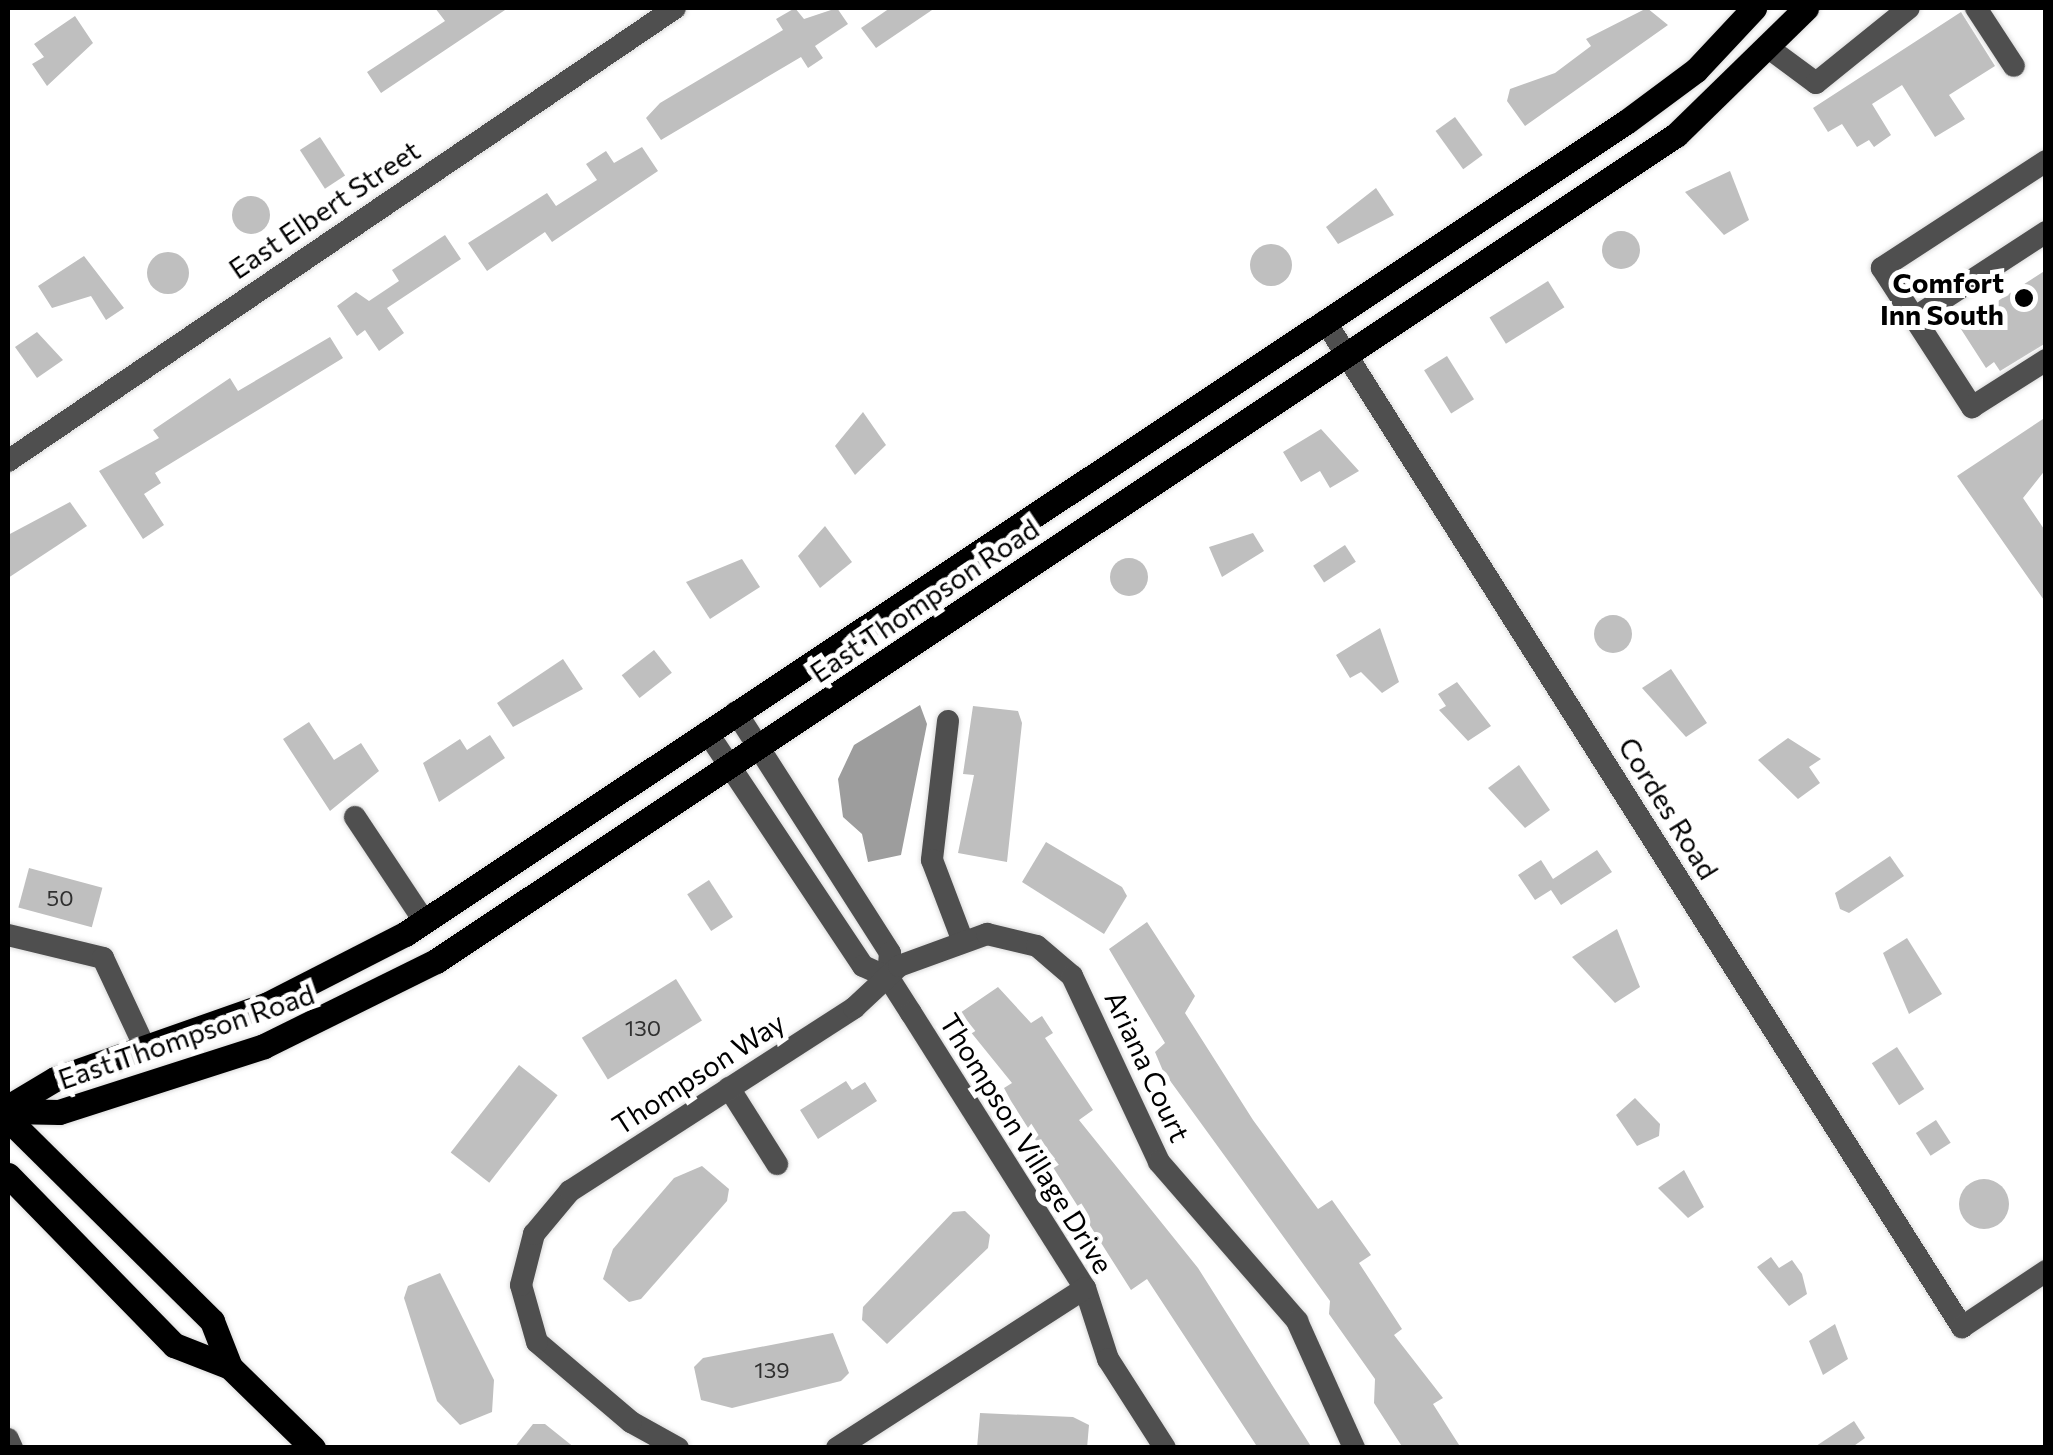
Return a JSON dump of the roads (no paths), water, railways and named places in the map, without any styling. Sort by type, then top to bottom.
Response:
[{"type":"main road","name":"East Thompson Road","points":[[8,1112],[55,1079],[146,1050],[332,976],[424,921],[1663,96],[1754,8]]},
{"type":"main road","name":"East Thompson Road","points":[[8,1112],[59,1112],[359,1006],[730,766],[1676,135],[1770,50],[1806,8]]},
{"type":"main road","points":[[8,1112],[212,1321],[230,1366],[313,1448]]},
{"type":"main road","points":[[8,1175],[174,1345],[230,1366]]},
{"type":"street","name":"East Elbert Street","points":[[8,461],[675,8]]},
{"type":"street","points":[[1770,50],[1816,83],[1909,8]]},
{"type":"street","points":[[1976,8],[2014,66]]},
{"type":"street","points":[[2046,161],[1882,268],[1972,407],[2046,360]]},
{"type":"street","points":[[1914,318],[2046,232]]},
{"type":"street","name":"Cordes Road","points":[[1324,321],[1962,1327],[2046,1271]]},
{"type":"street","name":"Thompson Village Drive","points":[[736,712],[890,952],[888,977]]},
{"type":"street","points":[[948,721],[932,860],[962,939]]},
{"type":"street","name":"Thompson Village Drive","points":[[707,732],[863,966],[888,977],[1085,1288],[1108,1360],[1164,1448]]},
{"type":"street","points":[[355,816],[424,921]]},
{"type":"street","points":[[8,935],[103,958],[146,1050]]},
{"type":"street","name":"Ariana Court","points":[[888,977],[962,939],[1026,941],[1072,976],[1152,1150],[1298,1321],[1354,1448]]},
{"type":"street","name":"Thompson Way","points":[[678,1448],[631,1422],[537,1342],[520,1285],[543,1221],[570,1191],[729,1088],[888,977]]},
{"type":"street","points":[[729,1088],[777,1164]]},
{"type":"street","points":[[837,1448],[1085,1288]]},
{"type":"street","points":[[8,1439],[12,1448]]},
{"type":"place","name":"Comfort Inn South","points":[[2024,298]]}]
